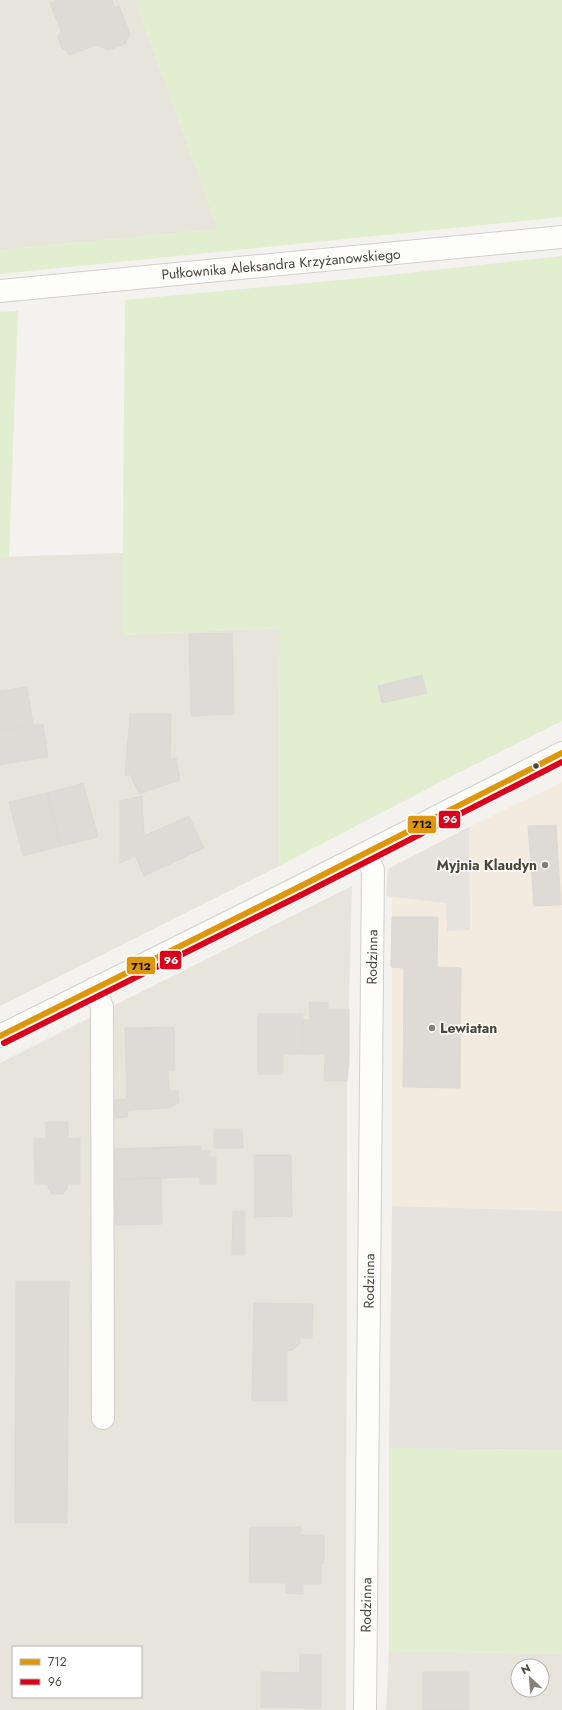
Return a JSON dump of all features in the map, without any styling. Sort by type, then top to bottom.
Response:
[{"type":"street","name":"Pułkownika Aleksandra Krzyżanowskiego","points":[[0,291],[562,237]]},
{"type":"street","points":[[0,1036],[365,854],[562,753]]},
{"type":"street","name":"Rodzinna","points":[[365,854],[373,870],[365,1710]]},
{"type":"street","points":[[94,988],[102,1006],[103,1418]]},
{"type":"shaded area","points":[[0,0],[135,0],[218,229],[0,250]]},
{"type":"shaded area","points":[[124,553],[122,635],[280,628],[279,866],[0,1006],[0,557]]},
{"type":"shaded area","points":[[562,782],[562,1211],[392,1206],[392,896],[386,896],[388,869],[469,827]]},
{"type":"shaded area","points":[[469,827],[470,930],[447,931],[446,903],[386,896],[388,869]]},
{"type":"shaded area","points":[[352,886],[347,1081],[346,1710],[0,1710],[0,1063]]},
{"type":"shaded area","points":[[392,1206],[562,1211],[562,1450],[389,1448]]},
{"type":"shaded area","points":[[389,1651],[562,1654],[562,1710],[386,1710]]},
{"type":"green space","points":[[135,0],[562,0],[562,217],[0,274],[0,250],[218,229]]},
{"type":"green space","points":[[562,256],[562,721],[279,866],[280,628],[122,635],[125,300],[372,277]]},
{"type":"green space","points":[[18,311],[9,557],[0,557],[0,312]]},
{"type":"green space","points":[[389,1448],[562,1450],[562,1654],[389,1651]]},
{"type":"building","points":[[58,0],[112,0],[115,8],[119,6],[130,34],[125,44],[108,50],[97,45],[69,55],[68,52],[62,48],[58,37],[61,31],[50,3]]},
{"type":"building","points":[[232,633],[234,714],[191,716],[189,634]]},
{"type":"building","points":[[422,675],[427,693],[382,703],[378,686]]},
{"type":"building","points":[[27,687],[33,725],[0,730],[0,691]]},
{"type":"building","points":[[130,714],[171,714],[170,760],[176,758],[180,780],[139,794],[130,774],[125,776]]},
{"type":"building","points":[[43,724],[48,757],[0,765],[0,730]]},
{"type":"building","points":[[83,783],[98,837],[61,846],[47,793]]},
{"type":"building","points":[[47,793],[61,846],[23,856],[9,802]]},
{"type":"building","points":[[142,796],[144,836],[189,816],[204,848],[144,876],[135,856],[120,863],[120,801]]},
{"type":"building","name":"Myjnia Klaudyn","points":[[556,825],[561,905],[534,906],[528,826]]},
{"type":"building","name":"Lewiatan","points":[[392,917],[438,917],[437,967],[461,968],[460,1088],[403,1087],[404,968],[391,967]]},
{"type":"building","points":[[309,1002],[328,1003],[328,1009],[349,1009],[349,1060],[325,1060],[325,1054],[302,1054],[302,1020],[310,1020]]},
{"type":"building","points":[[258,1014],[303,1014],[302,1054],[283,1054],[283,1074],[258,1074]]},
{"type":"building","points":[[174,1027],[175,1071],[168,1071],[169,1091],[178,1091],[179,1102],[170,1108],[128,1110],[127,1117],[115,1118],[114,1100],[127,1099],[125,1028]]},
{"type":"building","points":[[325,1060],[349,1060],[347,1081],[324,1081]]},
{"type":"building","points":[[46,1122],[68,1122],[68,1139],[80,1138],[80,1184],[68,1184],[63,1194],[52,1194],[48,1188],[48,1184],[35,1184],[34,1138],[46,1139]]},
{"type":"building","points":[[214,1129],[242,1129],[243,1148],[214,1148]]},
{"type":"building","points":[[201,1146],[201,1151],[210,1150],[210,1157],[216,1157],[216,1184],[200,1184],[200,1177],[114,1179],[114,1149]]},
{"type":"building","points":[[254,1155],[291,1155],[292,1216],[255,1217]]},
{"type":"building","points":[[161,1178],[162,1224],[116,1225],[114,1179]]},
{"type":"building","points":[[233,1211],[245,1211],[245,1255],[232,1255]]},
{"type":"building","points":[[16,1281],[69,1281],[67,1523],[15,1523]]},
{"type":"building","points":[[254,1303],[313,1304],[312,1338],[300,1338],[300,1344],[293,1350],[287,1351],[287,1401],[252,1401]]},
{"type":"building","points":[[250,1527],[301,1527],[301,1535],[324,1535],[324,1563],[321,1563],[321,1584],[303,1584],[303,1594],[286,1593],[286,1583],[249,1583]]},
{"type":"building","points":[[300,1654],[321,1655],[321,1708],[261,1707],[261,1672],[300,1673]]},
{"type":"building","points":[[423,1672],[469,1672],[469,1710],[423,1710]]},
{"type":"transit line","name":"712","points":[[0,1036],[299,887],[562,753]]},
{"type":"transit line","name":"96","points":[[4,1043],[303,894],[562,762]]},
{"type":"place","name":"Myjnia Klaudyn","points":[[545,865]]},
{"type":"place","name":"Lewiatan","points":[[432,1028]]}]
